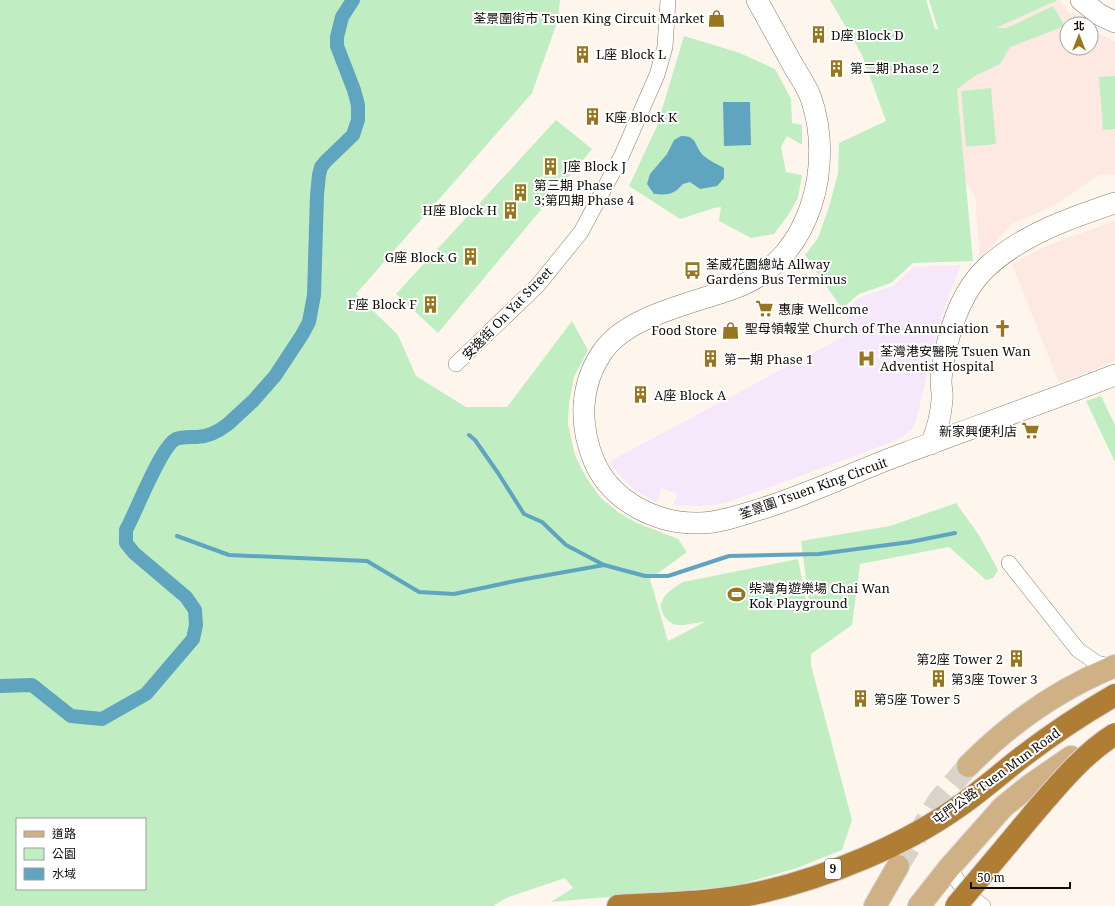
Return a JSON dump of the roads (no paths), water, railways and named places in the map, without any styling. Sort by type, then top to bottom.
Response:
[{"type":"highway","name":"屯門公路 Tuen Mun Road","points":[[618,906],[722,899],[761,892],[803,880],[884,849],[924,829],[958,807],[1063,727],[1088,710],[1115,696]]},
{"type":"highway","points":[[956,906],[1055,789],[1093,750],[1115,734]]},
{"type":"main road","points":[[968,766],[995,739],[1016,722],[1052,698],[1081,682],[1114,667]]},
{"type":"main road","points":[[919,906],[949,868],[1003,807],[1028,786],[1071,757]]},
{"type":"main road","points":[[875,906],[898,866]]},
{"type":"street","name":"安逸街 On Yat Street","points":[[456,364],[538,285],[581,232],[621,157],[657,74],[665,46],[668,0]]},
{"type":"street","name":"荃景圍 Tsuen King Circuit","points":[[757,0],[810,96],[814,110],[819,135],[820,152],[819,171],[811,204],[799,234],[787,252],[764,272],[744,284],[648,318],[631,326],[616,336],[603,350],[588,380],[585,394],[584,426],[595,464],[603,478],[616,492],[644,512],[662,518],[681,522],[701,523],[734,517],[771,506],[968,429],[1115,375]]},
{"type":"street","points":[[1081,0],[1100,15],[1115,22]]},
{"type":"street","points":[[931,444],[937,432],[942,400],[941,381],[948,337],[969,289],[984,269],[1000,255],[1055,225],[1115,204]]},
{"type":"street","points":[[942,400],[952,416],[962,426],[968,429]]},
{"type":"street","points":[[1009,562],[1078,650],[1096,663],[1114,667]]},
{"type":"street","points":[[1078,650],[1082,670],[1081,682]]},
{"type":"street","points":[[949,868],[966,894],[983,906]]},
{"type":"water","points":[[723,102],[750,102],[751,145],[724,146]]},
{"type":"water","points":[[681,136],[690,137],[704,156],[724,168],[724,178],[717,186],[700,189],[690,182],[683,184],[670,194],[654,194],[647,184],[650,174],[667,154],[674,140]]},
{"type":"waterway","points":[[0,686],[32,685],[71,716],[102,719],[146,694],[193,639],[196,625],[195,610],[186,597],[134,553],[126,543],[126,530],[156,466],[170,444],[179,438],[209,435],[228,424],[253,401],[275,376],[309,322],[314,295],[319,175],[321,167],[326,161],[353,135],[358,120],[358,105],[354,90],[337,46],[337,37],[342,17],[353,0]]},
{"type":"waterway","points":[[469,435],[475,440],[498,473],[524,514],[542,522],[566,545],[604,565],[645,576],[668,576],[729,556],[819,554],[910,542],[955,533]]},
{"type":"waterway","points":[[177,536],[229,555],[367,561],[419,592],[454,594],[520,580],[604,565]]},
{"type":"tunnel","points":[[898,866],[939,800],[968,766]]},
{"type":"place","name":"荃景圍街市 Tsuen King Circuit Market","points":[[717,18]]},
{"type":"place","name":"D座 Block D","points":[[818,35]]},
{"type":"place","name":"L座 Block L","points":[[583,54]]},
{"type":"place","name":"第二期 Phase 2","points":[[837,68]]},
{"type":"place","name":"K座 Block K","points":[[592,117]]},
{"type":"place","name":"J座 Block J","points":[[550,166]]},
{"type":"place","name":"第三期 Phase 3;第四期 Phase 4","points":[[521,192]]},
{"type":"place","name":"H座 Block H","points":[[510,210]]},
{"type":"place","name":"G座 Block G","points":[[470,257]]},
{"type":"place","name":"荃威花園總站 Allway Gardens Bus Terminus","points":[[693,271]]},
{"type":"place","name":"F座 Block F","points":[[430,304]]},
{"type":"place","name":"惠康 Wellcome","points":[[765,309]]},
{"type":"place","name":"聖母領報堂 Church of The Annunciation","points":[[1002,328]]},
{"type":"place","name":"Food Store","points":[[730,330]]},
{"type":"place","name":"荃灣港安醫院 Tsuen Wan Adventist Hospital","points":[[867,358]]},
{"type":"place","name":"第一期 Phase 1","points":[[711,359]]},
{"type":"place","name":"A座 Block A","points":[[641,395]]},
{"type":"place","name":"新家興便利店","points":[[1030,431]]},
{"type":"place","name":"柴灣角遊樂場 Chai Wan Kok Playground","points":[[736,595]]},
{"type":"place","name":"第2座 Tower 2","points":[[1016,659]]},
{"type":"place","name":"第3座 Tower 3","points":[[938,679]]},
{"type":"place","name":"第5座 Tower 5","points":[[861,699]]}]
